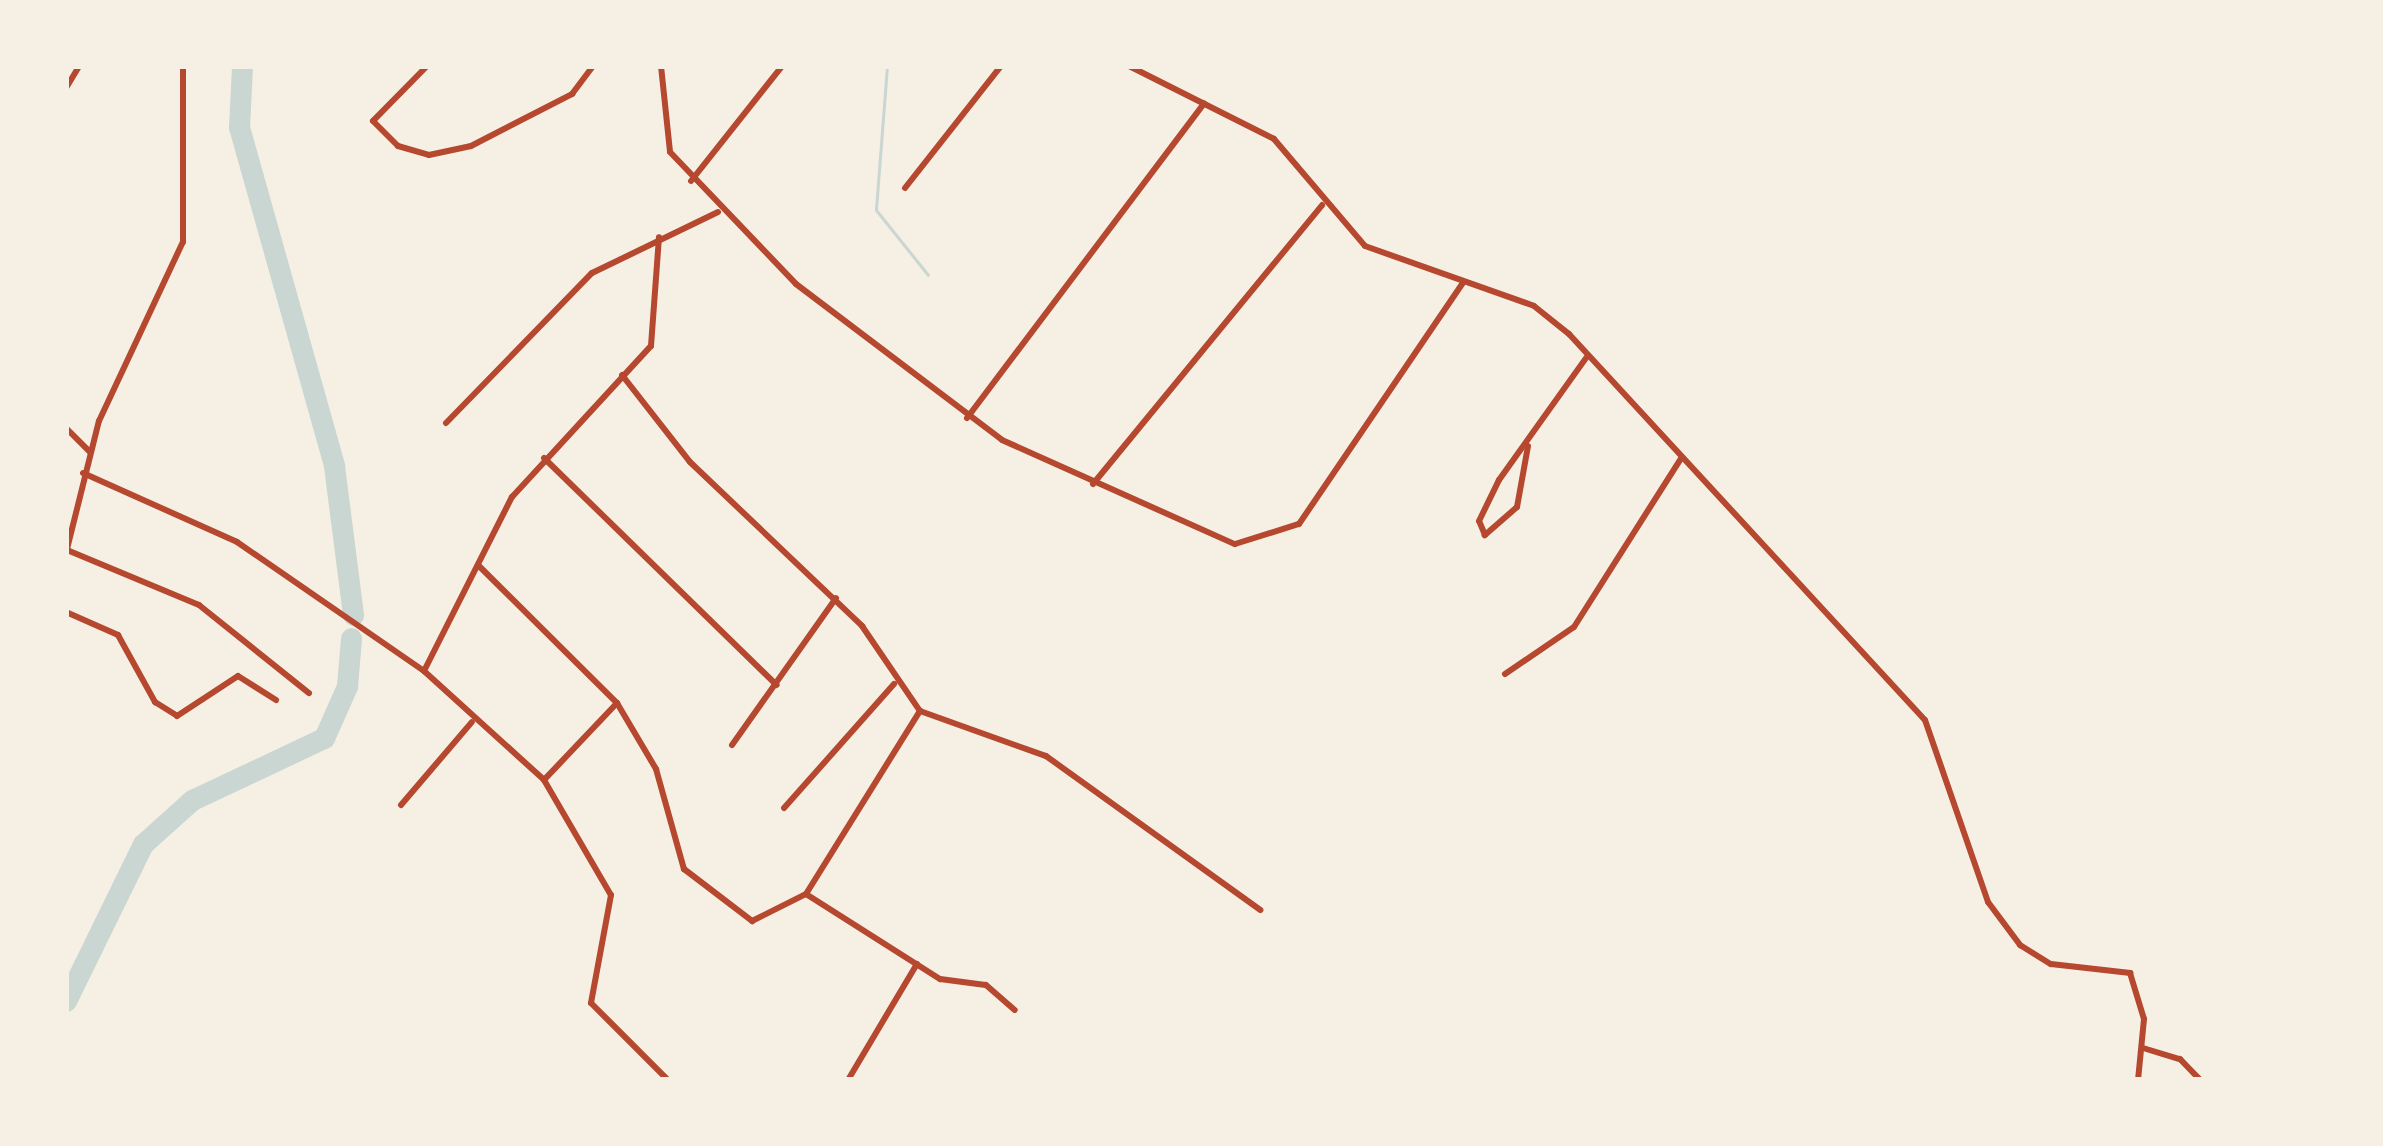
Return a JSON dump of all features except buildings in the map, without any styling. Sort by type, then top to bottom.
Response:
[{"type":"street","points":[[66,88],[79,66]]},
{"type":"street","points":[[183,66],[183,242],[89,452],[67,552],[199,605],[309,693]]},
{"type":"street","points":[[427,66],[374,121],[398,146],[429,155],[471,146],[572,94],[593,66]]},
{"type":"street","points":[[661,66],[664,139],[690,181],[718,212],[967,418],[1093,484],[1235,544],[1299,524],[1463,283]]},
{"type":"street","points":[[690,181],[782,66]]},
{"type":"street","points":[[905,188],[1001,66]]},
{"type":"street","points":[[1129,66],[1274,139],[1322,205],[1389,261],[1534,306],[1586,357],[1924,720],[1988,902],[2020,946],[2051,964],[2119,966],[2141,1002],[2143,1048],[2138,1079]]},
{"type":"street","points":[[967,418],[1204,103]]},
{"type":"street","points":[[1093,484],[1322,205]]},
{"type":"street","points":[[446,423],[592,273],[718,212]]},
{"type":"street","points":[[424,671],[478,565],[544,458],[655,337],[659,237]]},
{"type":"street","points":[[1528,446],[1516,507],[1485,535],[1483,511],[1586,357]]},
{"type":"street","points":[[622,375],[690,462],[836,598],[894,684],[920,711],[994,731],[1046,756],[1259,910]]},
{"type":"street","points":[[66,428],[89,452]]},
{"type":"street","points":[[1505,674],[1574,628],[1682,457]]},
{"type":"street","points":[[544,458],[777,685]]},
{"type":"street","points":[[83,473],[237,542],[424,671],[472,722],[544,781],[611,895],[591,1003],[668,1080]]},
{"type":"street","points":[[478,565],[617,703],[656,769],[675,854],[696,884],[742,920],[806,894],[920,711]]},
{"type":"street","points":[[732,745],[836,598]]},
{"type":"street","points":[[66,612],[118,635],[155,702],[177,716],[238,676],[276,700]]},
{"type":"street","points":[[784,808],[894,684]]},
{"type":"street","points":[[544,781],[617,703]]},
{"type":"street","points":[[401,805],[472,722]]},
{"type":"street","points":[[806,894],[947,983],[986,985],[1015,1010]]},
{"type":"street","points":[[848,1080],[917,964]]},
{"type":"street","points":[[2143,1048],[2180,1059],[2200,1080]]},
{"type":"waterway","points":[[242,66],[239,127],[334,466],[353,615]]},
{"type":"waterway","points":[[887,66],[876,210],[928,275]]},
{"type":"waterway","points":[[66,1001],[143,844],[192,800],[324,738],[347,686],[351,638]]}]
